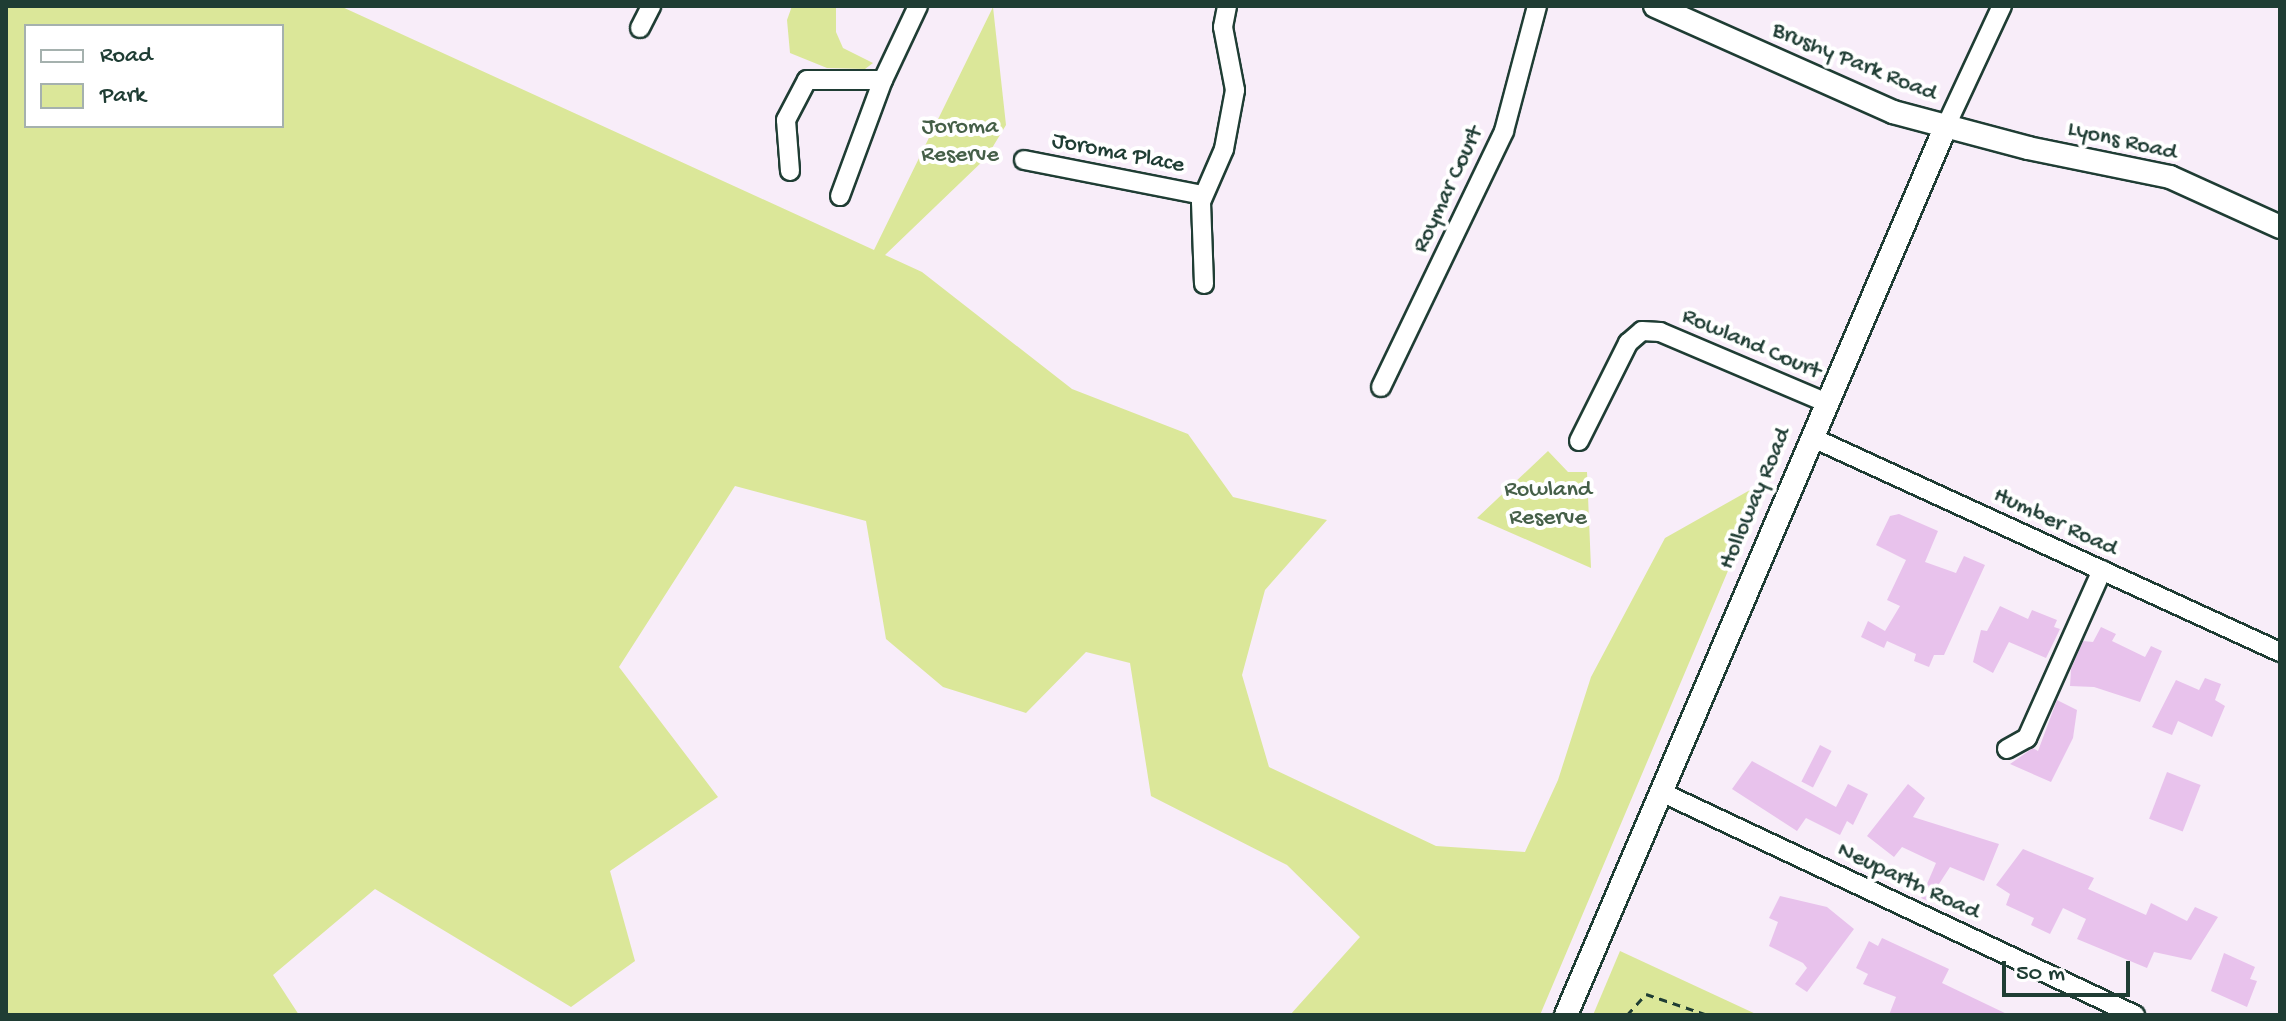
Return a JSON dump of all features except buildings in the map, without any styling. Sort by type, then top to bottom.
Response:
[{"type":"main road","name":"Brushy Park Road","points":[[1655,6],[1849,95],[1945,128]]},
{"type":"main road","name":"Lyons Road","points":[[1945,128],[2170,177],[2280,227]]},
{"type":"main road","name":"Holloway Road","points":[[1566,1015],[1825,402],[1945,128]]},
{"type":"street","points":[[640,28],[651,6]]},
{"type":"street","points":[[840,196],[883,80],[918,6]]},
{"type":"street","name":"Joroma Place","points":[[1204,284],[1203,195],[1232,121],[1235,90],[1223,27],[1227,6]]},
{"type":"street","name":"Roymar Court","points":[[1381,387],[1504,131],[1537,6]]},
{"type":"street","name":"Holloway Road","points":[[1945,128],[2002,6]]},
{"type":"street","points":[[790,171],[786,120],[807,80],[883,80]]},
{"type":"street","name":"Joroma Place","points":[[1024,160],[1203,195]]},
{"type":"street","name":"Rowland Court","points":[[1579,441],[1628,343],[1642,331],[1660,332],[1825,402]]},
{"type":"street","name":"Humber Road","points":[[1811,437],[2280,652]]},
{"type":"street","points":[[2007,749],[2027,738],[2102,570]]},
{"type":"street","name":"Neuparth Road","points":[[1661,792],[2135,1015]]},
{"type":"path","points":[[1627,1015],[1646,994],[1708,1015]]},
{"type":"green space","name":"Joroma Reserve","points":[[6,6],[340,6],[874,250],[993,7],[1006,125],[986,158],[885,255],[922,272],[1072,389],[1188,434],[1233,497],[1327,520],[1265,590],[1242,675],[1269,767],[1436,846],[1525,852],[1558,780],[1591,677],[1665,538],[1766,481],[1540,1015],[1290,1015],[1360,937],[1287,865],[1151,796],[1130,663],[1086,652],[1026,713],[943,687],[886,639],[866,521],[735,486],[619,667],[718,797],[610,871],[635,961],[571,1007],[375,889],[273,975],[299,1015],[6,1015]]},
{"type":"green space","points":[[792,6],[836,6],[836,32],[843,48],[873,63],[865,69],[827,68],[790,53],[787,20]]},
{"type":"green space","name":"Rowland Reserve","points":[[1548,451],[1568,472],[1587,472],[1591,568],[1477,518]]},
{"type":"green space","points":[[1620,951],[1758,1015],[1593,1015]]}]
